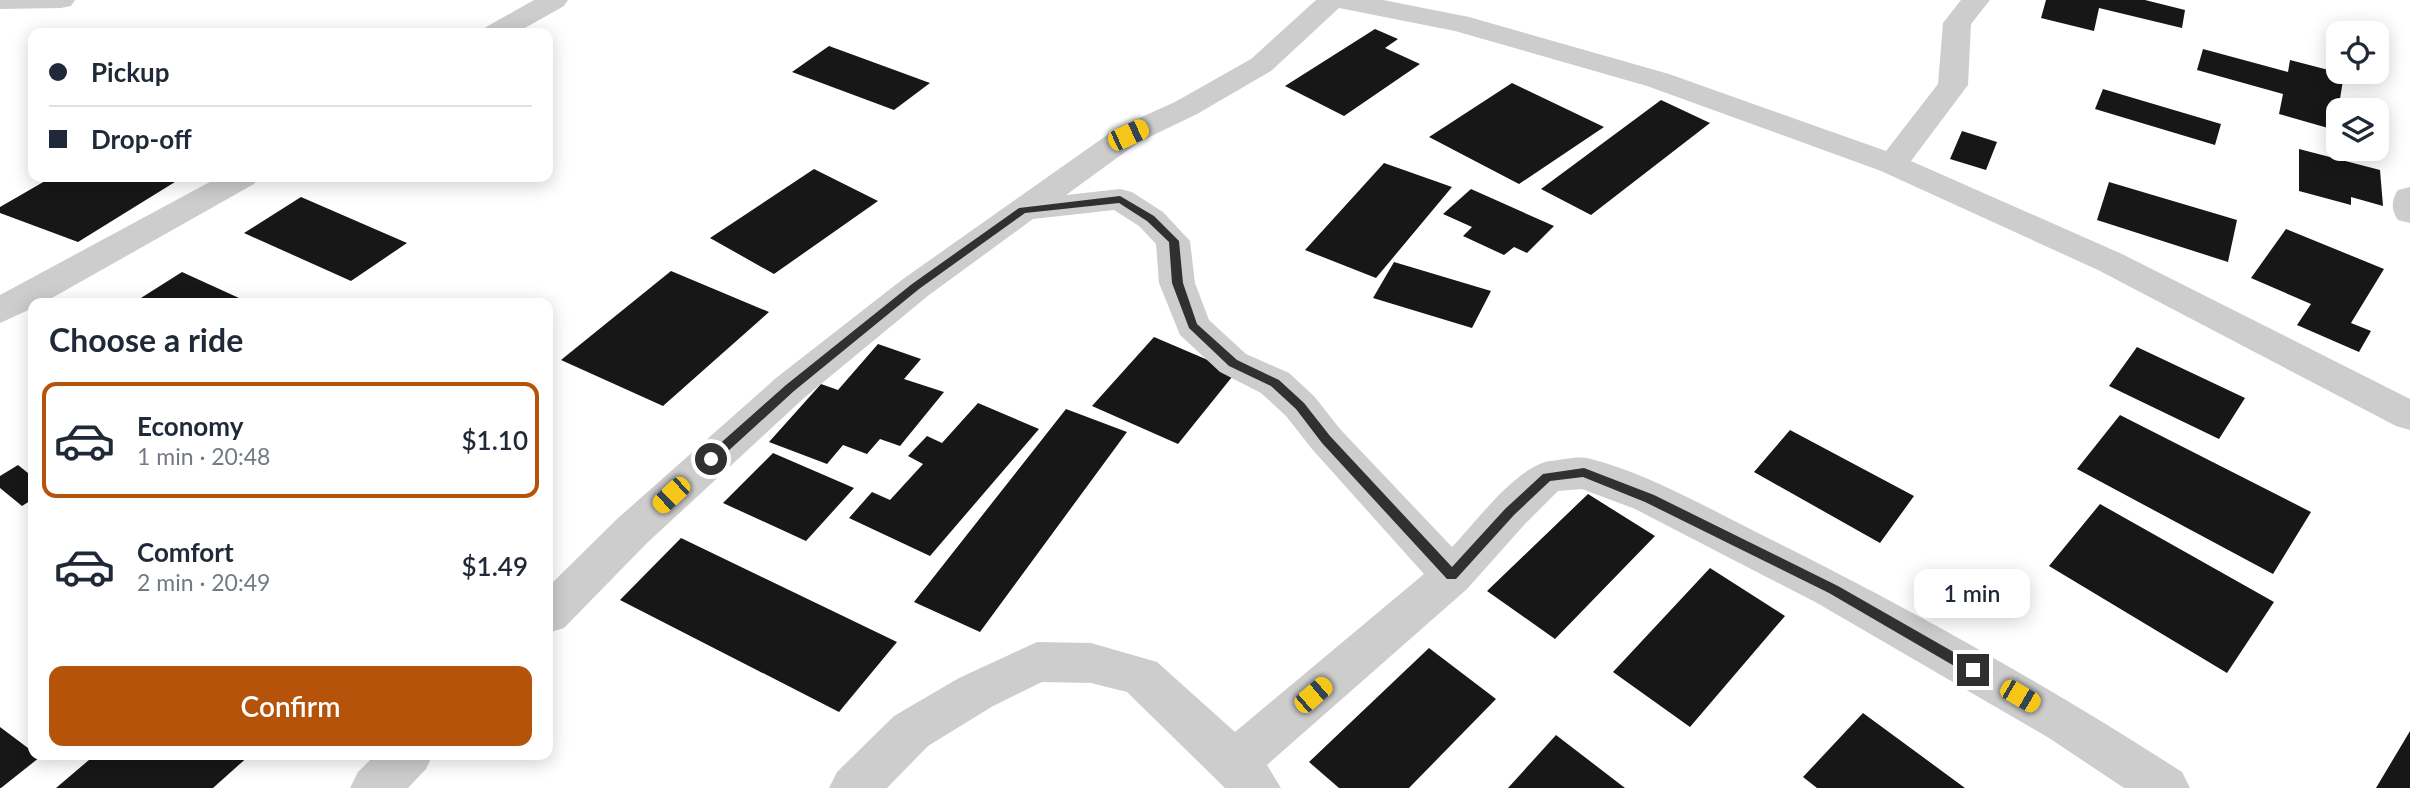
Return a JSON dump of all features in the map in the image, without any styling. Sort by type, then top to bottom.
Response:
[{"type":"street","points":[[0,1],[61,0]]},
{"type":"street","points":[[504,28],[554,0]]},
{"type":"street","points":[[553,610],[632,531],[790,388],[916,286],[1128,135],[1186,108],[1261,65],[1332,0]]},
{"type":"street","points":[[1340,0],[1459,23],[1658,80],[1892,164],[2110,262],[2410,416]]},
{"type":"street","points":[[1892,164],[1953,85],[1957,23],[1976,0]]},
{"type":"street","points":[[2,303],[233,182]]},
{"type":"street","points":[[2410,197],[2410,213]]},
{"type":"street","points":[[1022,210],[1120,200],[1151,219],[1174,241],[1177,283],[1193,326],[1233,363],[1275,383],[1300,406],[1326,439],[1452,576]]},
{"type":"street","points":[[854,788],[911,731],[976,692],[1037,662],[1091,663],[1141,676],[1245,776],[1452,576],[1510,512],[1547,477],[1584,473],[1650,498],[1833,590],[2066,723],[2165,788]]},
{"type":"street","points":[[375,788],[403,760]]},
{"type":"building","points":[[2046,0],[2145,0],[2185,10],[2182,28],[2099,8],[2094,31],[2041,18]]},
{"type":"building","points":[[1375,29],[1398,39],[1385,48],[1420,64],[1344,116],[1285,86]]},
{"type":"building","points":[[829,46],[930,83],[894,110],[792,72]]},
{"type":"building","points":[[2203,49],[2288,72],[2290,60],[2326,69],[2326,84],[2342,84],[2340,98],[2326,98],[2326,127],[2279,114],[2283,94],[2197,70]]},
{"type":"building","points":[[1512,83],[1604,127],[1519,184],[1429,137]]},
{"type":"building","points":[[2103,89],[2221,124],[2215,145],[2095,109]]},
{"type":"building","points":[[1661,100],[1710,123],[1591,215],[1541,189]]},
{"type":"building","points":[[1962,131],[1997,142],[1986,170],[1950,159]]},
{"type":"building","points":[[2299,149],[2326,156],[2326,161],[2345,161],[2380,170],[2383,206],[2351,197],[2351,205],[2299,191]]},
{"type":"building","points":[[1384,163],[1452,187],[1376,278],[1305,250]]},
{"type":"building","points":[[814,169],[878,201],[774,274],[710,238]]},
{"type":"building","points":[[43,182],[175,182],[78,242],[0,213],[0,207]]},
{"type":"building","points":[[2109,182],[2237,220],[2228,262],[2097,220]]},
{"type":"building","points":[[1471,189],[1554,226],[1527,253],[1514,247],[1504,255],[1463,236],[1472,227],[1443,214]]},
{"type":"building","points":[[301,197],[407,243],[351,281],[244,233]]},
{"type":"building","points":[[2286,229],[2384,269],[2351,323],[2371,331],[2359,352],[2297,325],[2311,304],[2251,278]]},
{"type":"building","points":[[1394,262],[1491,291],[1472,328],[1373,298]]},
{"type":"building","points":[[671,271],[769,312],[663,406],[561,360]]},
{"type":"building","points":[[182,272],[239,298],[141,298]]},
{"type":"building","points":[[1154,337],[1236,372],[1178,444],[1092,406]]},
{"type":"building","points":[[878,344],[921,359],[904,379],[944,392],[900,446],[880,439],[867,454],[843,445],[827,464],[769,442],[821,384],[838,390]]},
{"type":"building","points":[[2137,347],[2245,398],[2219,439],[2109,386]]},
{"type":"building","points":[[978,403],[1039,429],[930,556],[849,518],[872,492],[890,500],[923,464],[908,456],[927,436],[942,443]]},
{"type":"building","points":[[1066,409],[1127,432],[980,632],[914,602]]},
{"type":"building","points":[[2120,415],[2311,512],[2273,574],[2077,469]]},
{"type":"building","points":[[1790,430],[1914,496],[1880,543],[1754,472]]},
{"type":"building","points":[[773,453],[854,488],[806,541],[723,503]]},
{"type":"building","points":[[18,465],[28,473],[28,502],[22,506],[0,488],[0,476]]},
{"type":"building","points":[[1588,494],[1655,536],[1555,639],[1487,591]]},
{"type":"building","points":[[2100,504],[2274,602],[2227,673],[2049,566]]},
{"type":"building","points":[[681,538],[897,642],[839,712],[620,600]]},
{"type":"building","points":[[1710,568],[1785,616],[1690,727],[1613,672]]},
{"type":"building","points":[[1429,648],[1496,699],[1409,788],[1339,788],[1309,762]]},
{"type":"building","points":[[1863,713],[1965,788],[1817,788],[1803,777]]},
{"type":"building","points":[[0,727],[28,748],[28,760],[36,760],[0,788]]},
{"type":"building","points":[[2410,731],[2410,788],[2376,788]]},
{"type":"building","points":[[1556,735],[1625,788],[1508,788]]},
{"type":"building","points":[[89,760],[244,760],[213,788],[56,788]]},
{"type":"route","points":[[711,459],[790,388],[916,286],[1022,210],[1120,200],[1151,219],[1174,241],[1177,283],[1193,326],[1233,363],[1275,383],[1300,406],[1326,439],[1452,576],[1510,512],[1547,477],[1584,473],[1650,498],[1833,590],[1973,670]]}]
